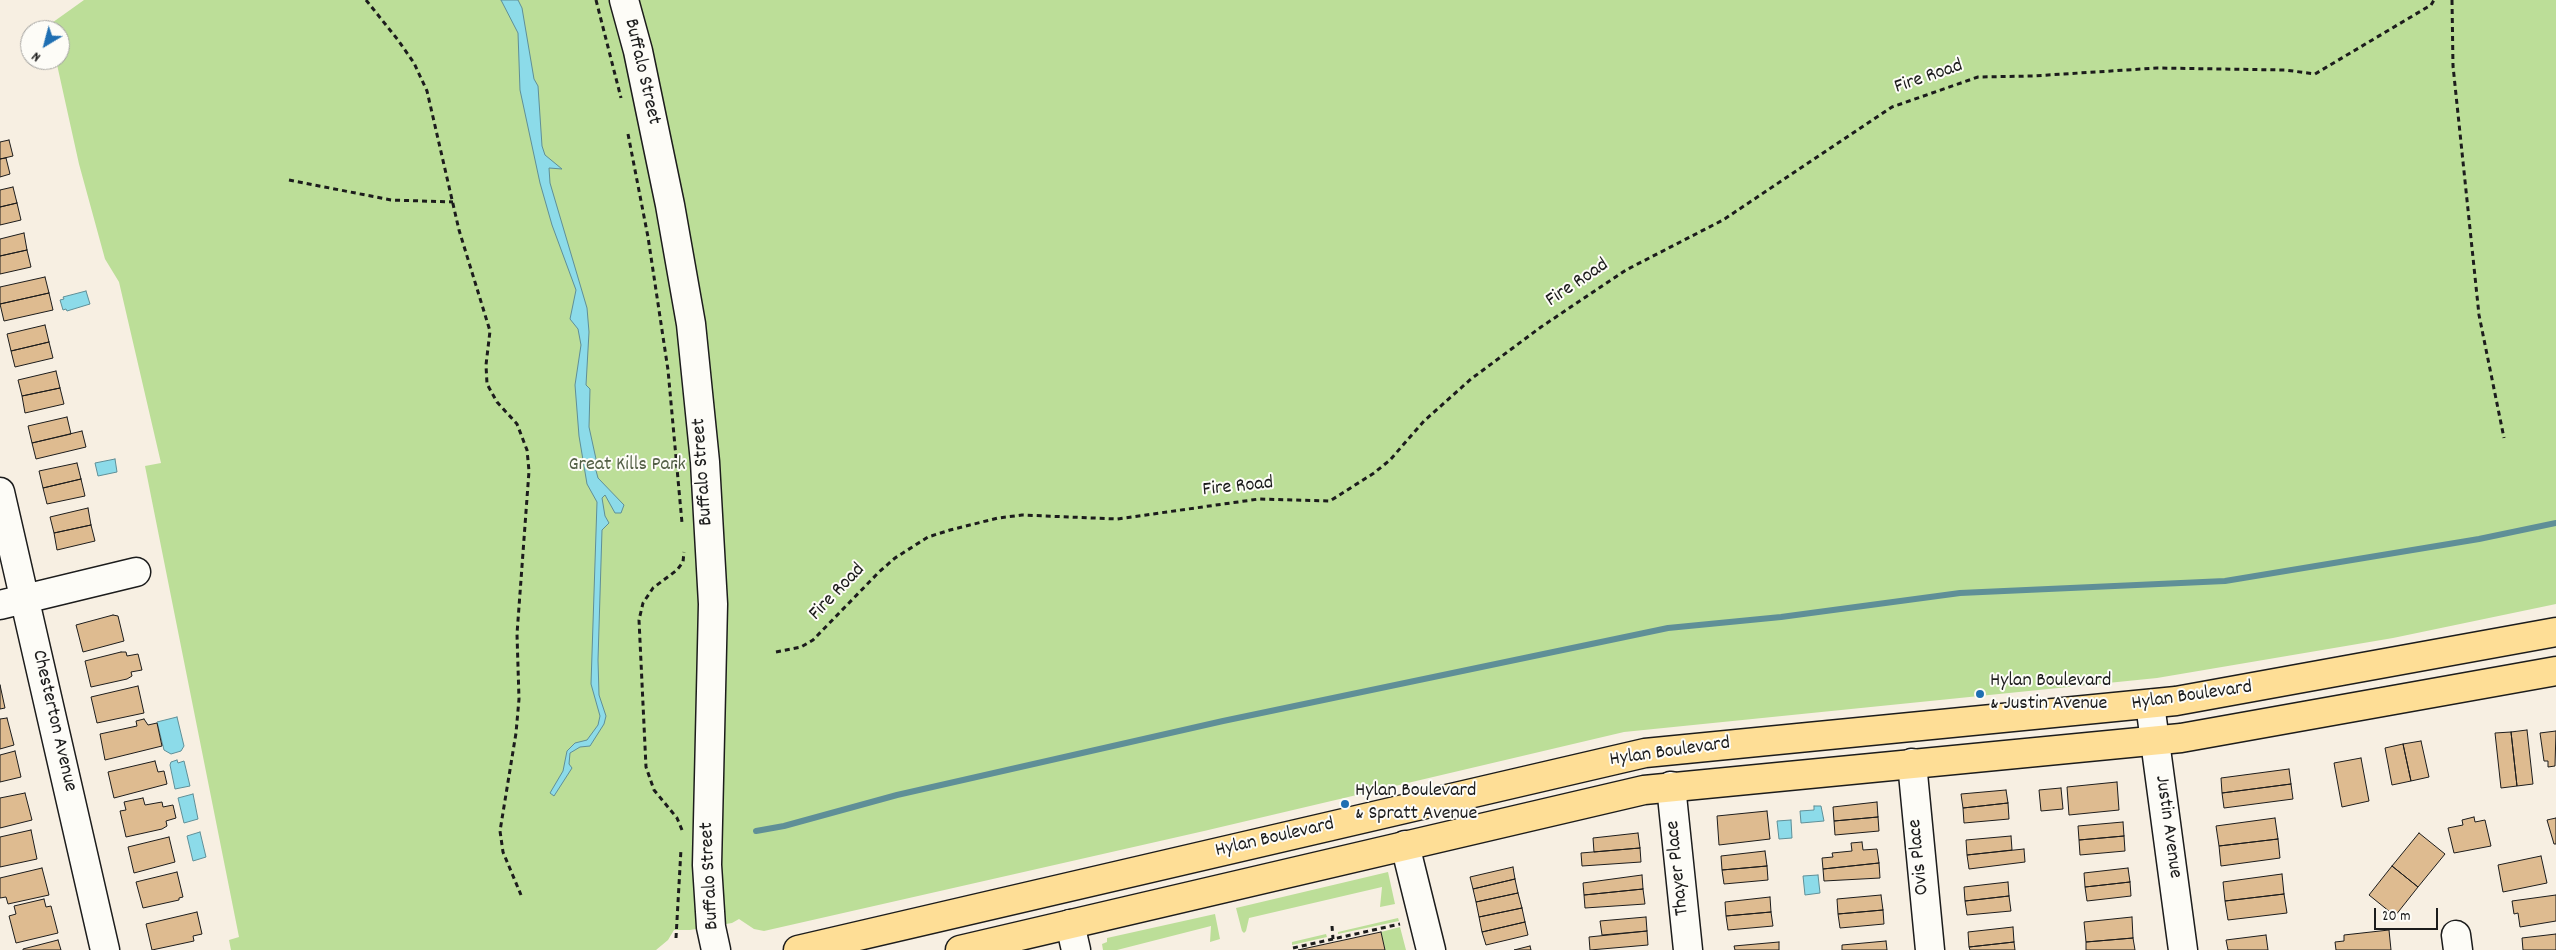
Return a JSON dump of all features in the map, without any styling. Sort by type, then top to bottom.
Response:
[{"type":"main road","name":"Hylan Boulevard","points":[[798,950],[1645,753],[2150,704],[2219,695],[2556,632]]},
{"type":"main road","name":"Hylan Boulevard","points":[[960,950],[1073,937],[1405,845],[1615,796],[1671,786],[2155,740],[2226,730],[2556,671]]},
{"type":"street","name":"Buffalo Street","points":[[624,0],[638,51],[670,204],[691,324],[705,462],[713,604],[707,865],[711,927],[716,950]]},
{"type":"street","name":"Chesterton Avenue","points":[[0,492],[13,602],[105,950]]},
{"type":"street","points":[[13,602],[136,572]]},
{"type":"street","name":"Justin Avenue","points":[[2150,704],[2183,950]]},
{"type":"street","name":"Ovis Place","points":[[1912,764],[1930,950]]},
{"type":"street","name":"Thayer Place","points":[[1671,786],[1688,950]]},
{"type":"street","points":[[1405,845],[1431,950]]},
{"type":"path","points":[[366,0],[414,63],[427,91],[471,272],[490,331],[486,365],[487,384],[496,402],[517,424],[527,450],[529,472],[517,634],[519,699],[516,733],[500,831],[503,852],[520,894]]},
{"type":"path","points":[[596,0],[623,104]]},
{"type":"path","name":"Fire Road","points":[[776,652],[801,647],[813,640],[895,558],[928,537],[950,530],[998,518],[1022,516],[1117,519],[1260,499],[1281,498],[1316,502],[1336,497],[1390,460],[1424,421],[1471,379],[1541,327],[1626,270],[1724,220],[1892,107],[1978,77],[2033,76],[2157,68],[2285,70],[2315,74],[2431,4],[2434,0]]},
{"type":"path","points":[[2452,0],[2453,66],[2479,315],[2504,438]]},
{"type":"path","points":[[628,133],[648,237],[668,370],[683,533]]},
{"type":"path","points":[[290,180],[391,200],[453,202]]},
{"type":"path","points":[[682,832],[677,818],[652,785],[646,767],[639,620],[643,603],[653,588],[677,570],[683,562],[683,543]]},
{"type":"path","points":[[676,938],[681,842]]},
{"type":"path","points":[[1293,948],[1403,924]]},
{"type":"path","points":[[1332,926],[1333,939]]},
{"type":"green space","name":"Great Kills Park","points":[[84,0],[2556,0],[2556,604],[2393,638],[2157,678],[1624,732],[1204,831],[764,931],[754,929],[739,919],[732,923],[690,930],[674,930],[668,940],[656,950],[231,950],[229,940],[239,937],[145,466],[161,463],[119,282],[105,259],[79,164],[58,70],[70,70],[70,20],[56,20]]},
{"type":"green space","points":[[1388,872],[1395,904],[1380,907],[1382,887],[1249,918],[1246,931],[1244,933],[1242,931],[1236,908]]},
{"type":"green space","points":[[1215,914],[1220,939],[1210,942],[1211,926],[1117,950],[1103,950],[1102,944],[1107,942],[1107,938]]},
{"type":"green space","points":[[1398,918],[1399,921],[1338,934],[1338,932]]},
{"type":"green space","points":[[1400,927],[1406,950],[1385,950],[1381,932]]},
{"type":"green space","points":[[1326,934],[1327,937],[1292,945],[1292,942]]},
{"type":"water","points":[[501,0],[518,0],[522,8],[534,79],[538,86],[542,146],[545,155],[562,169],[549,168],[550,183],[587,308],[589,332],[586,385],[590,389],[589,427],[596,459],[594,463],[598,478],[624,505],[621,513],[615,513],[605,495],[602,498],[605,516],[609,523],[602,530],[598,660],[599,695],[606,716],[604,724],[590,746],[580,747],[570,753],[569,764],[572,768],[554,796],[550,793],[563,771],[567,751],[575,743],[587,740],[598,725],[600,716],[591,684],[597,502],[587,484],[579,436],[575,385],[581,345],[578,329],[570,319],[576,290],[552,225],[540,183],[520,90],[518,33]]},
{"type":"water","points":[[86,291],[90,304],[67,311],[66,309],[63,310],[60,300],[64,299],[63,297]]},
{"type":"water","points":[[115,459],[117,472],[98,476],[95,463]]},
{"type":"water","points":[[177,717],[184,746],[181,751],[171,754],[164,750],[157,722]]},
{"type":"water","points":[[177,760],[178,763],[184,761],[190,786],[175,789],[170,765],[171,762]]},
{"type":"water","points":[[193,794],[198,819],[184,823],[178,798]]},
{"type":"water","points":[[1814,806],[1821,806],[1824,821],[1801,823],[1800,811],[1814,810]]},
{"type":"water","points":[[1791,820],[1792,838],[1779,839],[1777,821]]},
{"type":"water","points":[[200,832],[206,857],[193,861],[187,836]]},
{"type":"water","points":[[1818,875],[1820,893],[1805,895],[1803,876]]},
{"type":"building","points":[[9,140],[13,156],[0,159],[0,142]]},
{"type":"building","points":[[6,158],[10,174],[0,177],[0,159]]},
{"type":"building","points":[[13,187],[17,203],[0,207],[0,190]]},
{"type":"building","points":[[17,203],[21,220],[0,225],[0,207]]},
{"type":"building","points":[[24,233],[27,250],[0,256],[0,239]]},
{"type":"building","points":[[27,250],[31,267],[0,274],[0,256]]},
{"type":"building","points":[[45,277],[49,293],[0,304],[0,287]]},
{"type":"building","points":[[49,293],[53,310],[4,321],[0,304]]},
{"type":"building","points":[[45,325],[49,342],[11,351],[7,334]]},
{"type":"building","points":[[49,342],[53,358],[15,367],[11,351]]},
{"type":"building","points":[[56,371],[60,388],[22,396],[18,380]]},
{"type":"building","points":[[60,388],[64,404],[25,413],[22,396]]},
{"type":"building","points":[[67,417],[71,434],[32,443],[28,426]]},
{"type":"building","points":[[82,431],[86,447],[36,459],[32,443]]},
{"type":"building","points":[[77,463],[81,479],[43,488],[39,471]]},
{"type":"building","points":[[81,479],[85,496],[47,504],[43,488]]},
{"type":"building","points":[[88,508],[91,525],[54,533],[50,517]]},
{"type":"building","points":[[91,525],[95,541],[57,550],[54,533]]},
{"type":"building","points":[[113,615],[118,616],[124,641],[83,652],[76,625]]},
{"type":"building","points":[[126,652],[127,656],[138,654],[142,670],[131,672],[132,676],[127,679],[91,687],[85,661]]},
{"type":"building","points":[[0,685],[5,708],[0,709]]},
{"type":"building","points":[[138,686],[144,713],[97,723],[91,697]]},
{"type":"building","points":[[7,718],[14,745],[0,749],[0,719]]},
{"type":"building","points":[[144,719],[148,725],[157,723],[162,746],[105,760],[100,734],[137,726],[136,721]]},
{"type":"building","points":[[2527,730],[2533,784],[2517,786],[2511,732]]},
{"type":"building","points":[[2556,731],[2555,766],[2548,767],[2548,761],[2544,761],[2540,733]]},
{"type":"building","points":[[2511,732],[2517,786],[2501,788],[2495,733]]},
{"type":"building","points":[[2421,741],[2429,777],[2411,781],[2403,744]]},
{"type":"building","points":[[2403,744],[2411,781],[2392,785],[2385,748]]},
{"type":"building","points":[[15,751],[21,777],[0,782],[0,755]]},
{"type":"building","points":[[2361,758],[2369,801],[2342,807],[2334,763]]},
{"type":"building","points":[[155,761],[158,772],[164,771],[167,784],[114,798],[108,772]]},
{"type":"building","points":[[2289,769],[2291,784],[2222,793],[2221,778]]},
{"type":"building","points":[[2117,782],[2119,810],[2069,815],[2067,787]]},
{"type":"building","points":[[2291,784],[2293,799],[2224,808],[2222,793]]},
{"type":"building","points":[[2061,788],[2063,809],[2041,811],[2039,790]]},
{"type":"building","points":[[2006,790],[2008,803],[1963,808],[1961,794]]},
{"type":"building","points":[[25,793],[32,820],[0,828],[0,798]]},
{"type":"building","points":[[143,798],[145,805],[162,802],[163,807],[173,805],[176,818],[166,821],[167,826],[162,829],[126,837],[120,811],[126,810],[124,802]]},
{"type":"building","points":[[1877,802],[1878,817],[1834,821],[1833,807]]},
{"type":"building","points":[[2008,803],[2009,819],[1964,823],[1963,808]]},
{"type":"building","points":[[1767,811],[1770,839],[1719,845],[1717,816]]},
{"type":"building","points":[[1878,817],[1879,831],[1835,835],[1834,821]]},
{"type":"building","points":[[2474,817],[2475,822],[2485,820],[2491,846],[2454,853],[2448,828],[2463,825],[2462,820]]},
{"type":"building","points":[[2275,818],[2278,839],[2219,846],[2216,826]]},
{"type":"building","points":[[2556,818],[2556,844],[2554,844],[2547,820]]},
{"type":"building","points":[[2123,822],[2124,836],[2079,840],[2078,826]]},
{"type":"building","points":[[31,830],[37,859],[0,867],[0,837]]},
{"type":"building","points":[[1638,833],[1640,848],[1594,852],[1593,838]]},
{"type":"building","points":[[2419,833],[2445,854],[2418,887],[2392,866]]},
{"type":"building","points":[[2011,836],[2012,850],[1967,855],[1966,840]]},
{"type":"building","points":[[2124,836],[2125,851],[2080,855],[2079,840]]},
{"type":"building","points":[[169,837],[175,862],[134,873],[128,847]]},
{"type":"building","points":[[2278,839],[2280,858],[2221,866],[2219,846]]},
{"type":"building","points":[[1862,842],[1863,850],[1877,849],[1879,863],[1823,869],[1822,858],[1833,857],[1832,853],[1852,851],[1851,843]]},
{"type":"building","points":[[1640,848],[1641,862],[1582,866],[1581,853]]},
{"type":"building","points":[[2024,849],[2025,862],[1969,869],[1967,855]]},
{"type":"building","points":[[1765,851],[1767,866],[1722,870],[1721,856]]},
{"type":"building","points":[[2541,856],[2547,883],[2503,892],[2498,865]]},
{"type":"building","points":[[1879,863],[1880,878],[1824,881],[1823,869]]},
{"type":"building","points":[[1767,866],[1768,880],[1724,884],[1722,870]]},
{"type":"building","points":[[2392,866],[2418,887],[2395,916],[2369,895]]},
{"type":"building","points":[[1513,867],[1515,879],[1473,889],[1470,877]]},
{"type":"building","points":[[42,868],[49,895],[8,904],[6,897],[0,898],[0,878]]},
{"type":"building","points":[[2128,868],[2130,882],[2085,887],[2084,873]]},
{"type":"building","points":[[177,872],[183,897],[179,898],[179,900],[143,908],[136,882]]},
{"type":"building","points":[[2282,874],[2284,894],[2225,901],[2223,882]]},
{"type":"building","points":[[1642,875],[1643,889],[1584,895],[1583,883]]},
{"type":"building","points":[[1515,879],[1518,893],[1476,902],[1473,889]]},
{"type":"building","points":[[2008,882],[2009,896],[1965,901],[1964,887]]},
{"type":"building","points":[[2130,882],[2131,896],[2087,901],[2085,887]]},
{"type":"building","points":[[1643,889],[1645,904],[1585,908],[1584,895]]},
{"type":"building","points":[[1518,893],[1522,908],[1479,917],[1476,902]]},
{"type":"building","points":[[2284,894],[2287,913],[2228,920],[2225,901]]},
{"type":"building","points":[[1881,895],[1883,910],[1838,914],[1837,899]]},
{"type":"building","points":[[2556,895],[2556,921],[2520,927],[2518,913],[2514,914],[2512,901]]},
{"type":"building","points":[[2009,896],[2011,911],[1967,915],[1965,901]]},
{"type":"building","points":[[1770,897],[1771,912],[1726,916],[1725,902]]},
{"type":"building","points":[[44,899],[46,907],[51,906],[58,933],[16,943],[9,916],[16,914],[14,906]]},
{"type":"building","points":[[1522,908],[1525,922],[1482,932],[1479,917]]},
{"type":"building","points":[[1883,910],[1884,924],[1840,928],[1838,914]]},
{"type":"building","points":[[197,912],[202,934],[193,936],[194,941],[152,950],[146,924]]},
{"type":"building","points":[[1771,912],[1773,926],[1728,930],[1726,916]]},
{"type":"building","points":[[1646,917],[1647,931],[1602,935],[1600,921]]},
{"type":"building","points":[[2132,917],[2133,938],[2086,942],[2084,922]]},
{"type":"building","points":[[1525,922],[1528,935],[1486,945],[1482,932]]},
{"type":"building","points":[[2013,927],[2014,942],[1969,947],[1968,932]]},
{"type":"building","points":[[2389,930],[2391,950],[2336,950],[2335,942],[2344,941],[2344,935]]},
{"type":"building","points":[[1647,931],[1648,945],[1590,950],[1589,937]]},
{"type":"building","points":[[1381,932],[1385,950],[1298,950]]},
{"type":"building","points":[[2556,934],[2556,950],[2523,950],[2522,938]]},
{"type":"building","points":[[2266,935],[2268,950],[2228,950],[2226,940]]},
{"type":"building","points":[[2133,938],[2135,950],[2086,950],[2086,942]]},
{"type":"building","points":[[58,940],[61,950],[23,950],[23,949]]},
{"type":"building","points":[[1886,941],[1887,950],[1842,950],[1842,945]]},
{"type":"building","points":[[1779,942],[1779,950],[1735,950],[1734,946]]},
{"type":"building","points":[[2014,942],[2015,950],[1970,950],[1969,947]]},
{"type":"building","points":[[1530,946],[1531,950],[1514,950]]},
{"type":"waterway","points":[[756,831],[784,826],[897,795],[1223,721],[1668,628],[1781,617],[1960,593],[2225,581],[2479,539],[2556,523]]},
{"type":"place","name":"Hylan Boulevard & Justin Avenue","points":[[1980,694]]},
{"type":"place","name":"Hylan Boulevard & Spratt Avenue","points":[[1345,804]]}]
